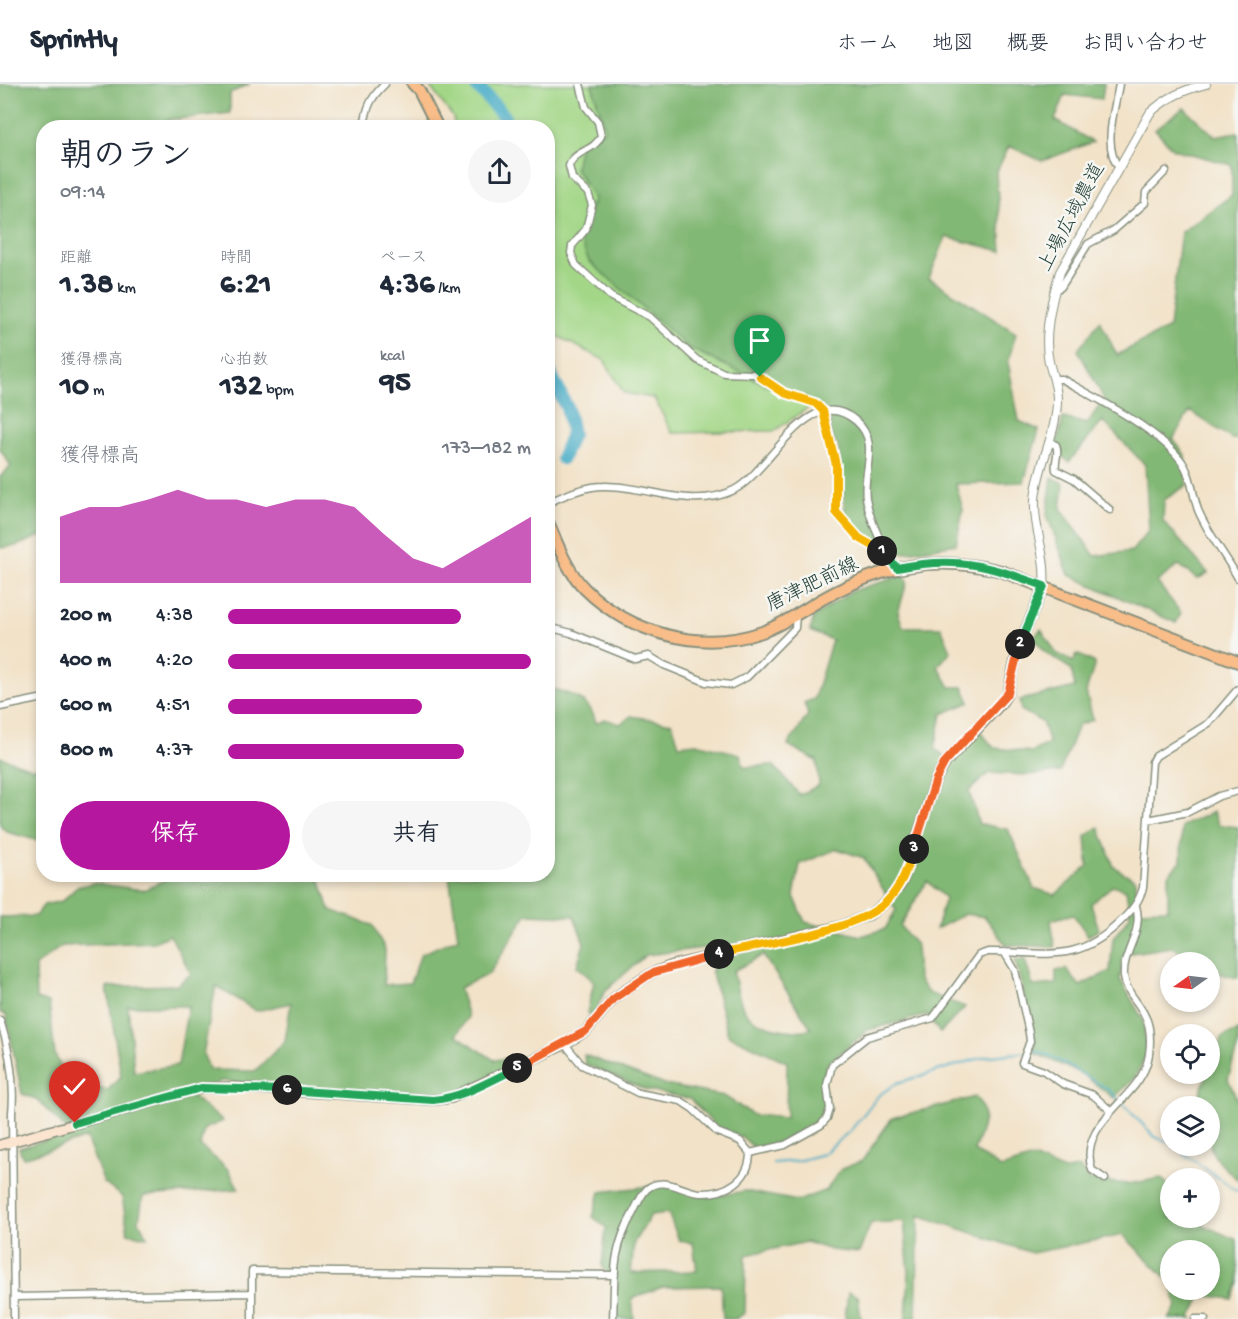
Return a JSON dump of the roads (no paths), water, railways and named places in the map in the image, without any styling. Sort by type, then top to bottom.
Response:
[{"type":"main road","points":[[413,84],[419,90],[434,120]]},
{"type":"main road","name":"唐津肥前線","points":[[555,538],[565,561],[585,589],[617,614],[654,632],[696,641],[731,640],[764,631],[846,586],[897,568],[932,561],[973,564],[1044,586],[1238,662]]},
{"type":"main road","points":[[0,1144],[201,1088],[229,1086],[433,1100],[451,1098],[565,1044],[586,1031],[613,999],[652,973],[673,965],[840,926],[868,915],[885,903],[902,883],[936,779],[945,762],[1008,693],[1018,648],[1044,586]]},
{"type":"street","points":[[364,120],[365,111],[373,95],[385,84]]},
{"type":"street","points":[[580,84],[586,107],[598,122],[601,136],[592,148],[575,156],[569,166],[572,178],[588,193],[592,205],[586,229],[572,246],[571,254],[576,265],[611,297],[650,317],[697,360],[724,372],[760,377],[784,393],[815,403],[823,411],[836,465],[836,512],[859,538],[886,553]]},
{"type":"street","points":[[1119,84],[1110,145],[1113,160],[1119,168]]},
{"type":"street","name":"上場広域農道","points":[[1044,586],[1046,567],[1035,518],[1035,501],[1058,400],[1048,346],[1054,290],[1060,272],[1150,113],[1165,99],[1185,89],[1206,84]]},
{"type":"street","points":[[1054,290],[1061,287],[1088,244],[1114,230],[1144,203],[1146,192],[1166,171]]},
{"type":"street","points":[[1054,379],[1062,379],[1109,405],[1167,446],[1181,460],[1190,477],[1199,513],[1238,578]]},
{"type":"street","points":[[555,500],[577,491],[606,485],[659,495],[698,499],[719,496],[736,489],[758,472],[798,425],[823,411],[834,411],[853,419],[864,429],[870,440],[866,500],[886,553],[897,568]]},
{"type":"street","points":[[1049,442],[1056,445],[1058,450],[1054,464],[1056,470],[1074,479],[1110,510]]},
{"type":"street","points":[[555,629],[571,633],[634,659],[649,656],[664,665],[722,686],[740,682],[780,647],[795,628],[796,614]]},
{"type":"street","points":[[1105,1179],[1092,1170],[1089,1147],[1113,1108],[1142,1076],[1149,1057],[1148,1024],[1126,988],[1124,978],[1126,957],[1136,938],[1136,906],[1143,888],[1152,762],[1156,756],[1209,723],[1238,689]]},
{"type":"street","points":[[0,706],[36,699]]},
{"type":"street","points":[[1149,820],[1188,812],[1219,796],[1238,791]]},
{"type":"street","points":[[750,1153],[785,1145],[821,1125],[830,1109],[827,1085],[832,1065],[867,1037],[933,1018],[979,955],[1004,952],[1076,952],[1107,935],[1136,906]]},
{"type":"street","points":[[1004,952],[1015,970],[1029,1033],[1022,1063],[1044,1071],[1064,1084],[1093,1095],[1113,1108]]},
{"type":"street","points":[[0,1024],[14,1091],[12,1141],[14,1319]]},
{"type":"street","points":[[565,1044],[582,1065],[638,1093],[687,1105],[717,1132],[740,1141],[750,1153]]},
{"type":"street","points":[[613,1319],[619,1238],[648,1189],[662,1183],[698,1193],[730,1187],[740,1182],[746,1174],[750,1153]]},
{"type":"street","points":[[252,1319],[252,1270],[615,1275]]},
{"type":"street","points":[[14,1297],[252,1293]]},
{"type":"street","points":[[1195,1319],[1205,1319]]},
{"type":"waterway","points":[[475,84],[505,120]]},
{"type":"waterway","points":[[555,383],[567,408],[572,434],[562,458]]},
{"type":"waterway","points":[[773,1163],[797,1161],[823,1154],[851,1130],[879,1095],[897,1083],[984,1057],[1036,1051],[1049,1055],[1108,1089],[1155,1137],[1160,1139]]},
{"type":"waterway","points":[[1188,1156],[1238,1192]]}]
